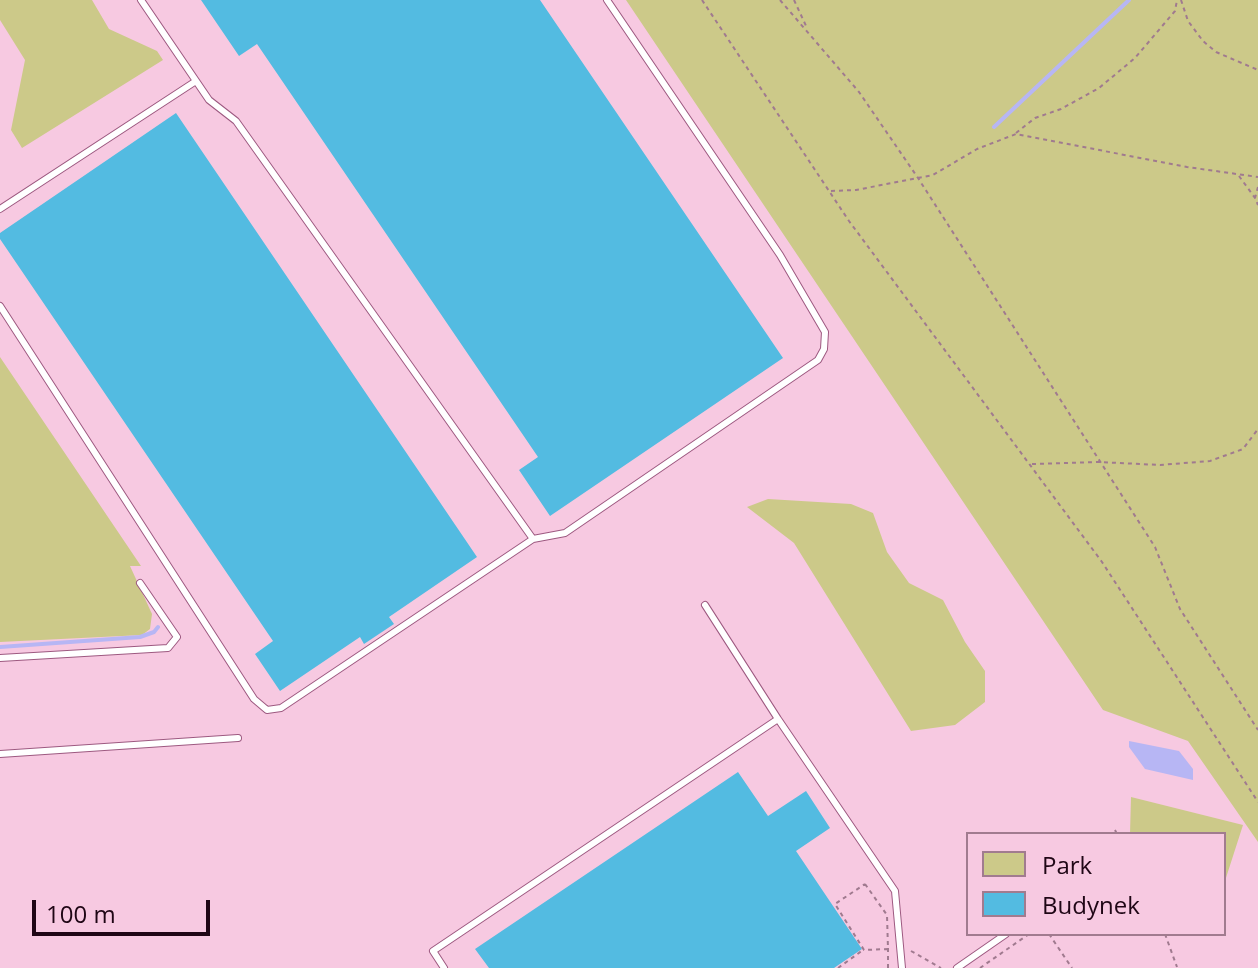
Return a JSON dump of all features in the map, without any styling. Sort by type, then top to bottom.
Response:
[{"type":"lane","points":[[141,0],[209,100],[236,121],[533,539]]},
{"type":"lane","points":[[0,306],[254,699],[267,710],[281,708],[533,539],[565,533],[818,360],[824,349],[825,332],[780,255],[607,0]]},
{"type":"lane","points":[[0,209],[196,81]]},
{"type":"lane","points":[[0,658],[168,648],[177,637],[140,583]]},
{"type":"lane","points":[[705,605],[895,891],[902,968]]},
{"type":"lane","points":[[444,968],[433,951],[778,719]]},
{"type":"lane","points":[[0,754],[238,738]]},
{"type":"lane","points":[[957,968],[1003,936]]},
{"type":"path","points":[[702,0],[828,191],[1102,562],[1258,802]]},
{"type":"path","points":[[780,0],[859,92],[918,178],[1155,547],[1180,609],[1258,730]]},
{"type":"path","points":[[794,0],[810,33]]},
{"type":"path","points":[[828,191],[856,190],[933,175],[977,149],[1016,134],[1035,118],[1061,109],[1099,88],[1135,58],[1175,11],[1179,0]]},
{"type":"path","points":[[1179,0],[1188,21],[1203,41],[1216,52],[1258,70]]},
{"type":"path","points":[[1016,134],[1238,176],[1258,177]]},
{"type":"path","points":[[1238,176],[1258,205]]},
{"type":"path","points":[[1255,198],[1258,187]]},
{"type":"path","points":[[1031,464],[1099,462],[1160,465],[1210,461],[1243,449],[1258,429]]},
{"type":"path","points":[[838,968],[864,950],[888,949],[887,915],[865,884],[835,904],[864,950]]},
{"type":"path","points":[[980,968],[1026,936]]},
{"type":"path","points":[[1050,936],[1072,968]]},
{"type":"path","points":[[1166,936],[1177,967]]},
{"type":"green space","points":[[0,0],[92,0],[109,29],[157,51],[163,60],[22,148],[11,130],[25,60],[0,20]]},
{"type":"green space","points":[[626,0],[1258,0],[1258,842],[1188,741],[1103,710]]},
{"type":"green space","points":[[0,357],[141,566],[130,566],[152,614],[150,629],[142,635],[0,642]]},
{"type":"green space","points":[[768,499],[851,504],[873,513],[887,552],[909,583],[943,600],[965,642],[985,671],[985,702],[955,725],[911,731],[794,543],[747,507]]},
{"type":"green space","points":[[1131,797],[1243,825],[1226,878],[1226,832],[1130,832]]},
{"type":"water","points":[[1129,741],[1179,751],[1193,769],[1193,780],[1145,769],[1129,747]]},
{"type":"building","points":[[201,0],[540,0],[783,358],[550,516],[519,470],[538,457],[257,44],[239,56]]},
{"type":"building","points":[[176,113],[477,557],[389,617],[394,624],[364,644],[360,637],[280,691],[255,654],[273,641],[0,239],[0,233]]},
{"type":"building","points":[[738,772],[768,816],[806,791],[830,828],[796,851],[862,949],[834,968],[489,968],[475,949]]},
{"type":"waterway","points":[[994,127],[1129,0]]},
{"type":"waterway","points":[[0,647],[140,637],[154,632],[158,627]]}]
